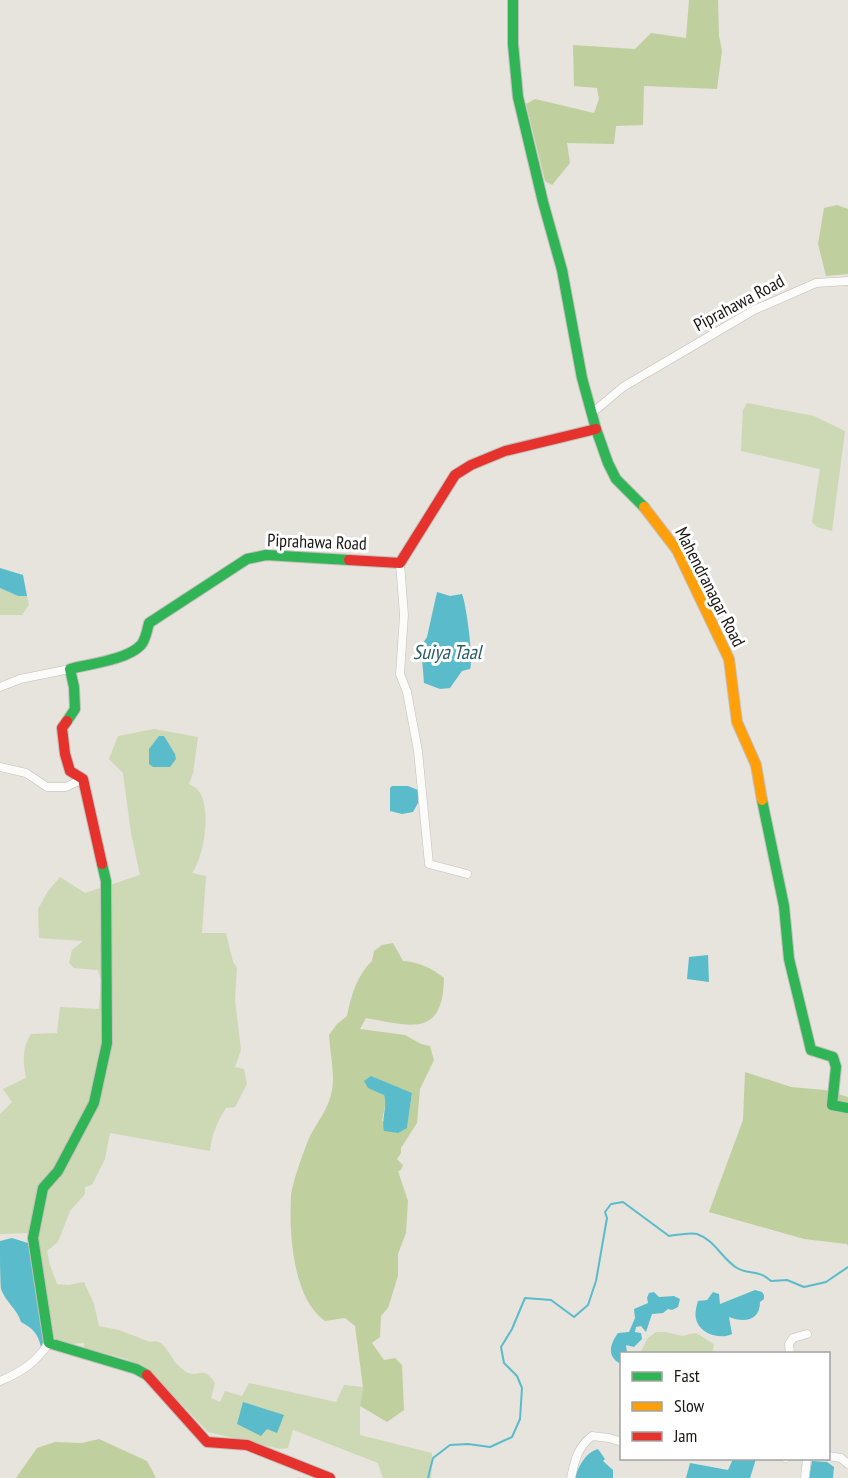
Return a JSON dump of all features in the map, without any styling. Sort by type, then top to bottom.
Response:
[{"type":"street","name":"Mahendranagar Road","points":[[513,0],[513,44],[518,97],[562,270],[582,378],[596,429],[616,479],[650,513],[677,550],[729,659],[737,722],[756,765],[784,906],[789,959],[811,1050],[833,1057],[836,1067],[832,1105],[848,1108]]},
{"type":"street","name":"Piprahawa Road","points":[[592,413],[623,387],[754,310],[816,283],[848,281]]},
{"type":"street","points":[[467,874],[429,864],[418,751],[407,692],[400,674],[404,615],[400,562],[454,475],[467,466],[495,454],[596,429]]},
{"type":"street","name":"Piprahawa Road","points":[[70,669],[139,648],[144,641],[149,624],[247,558],[266,555],[400,562]]},
{"type":"street","points":[[0,687],[20,679],[70,669],[75,709],[62,728],[65,754],[70,771],[83,779],[106,880],[107,1043],[94,1103],[58,1171],[43,1188],[36,1222],[33,1238],[49,1343],[38,1358],[22,1371],[0,1381]]},
{"type":"street","points":[[0,767],[26,773],[47,787],[66,787],[83,779]]},
{"type":"street","points":[[790,1352],[789,1344],[793,1338],[807,1334]]},
{"type":"street","points":[[49,1343],[136,1369],[147,1375],[207,1442],[247,1445],[330,1478]]},
{"type":"street","points":[[571,1478],[575,1457],[581,1445],[592,1436],[620,1442]]},
{"type":"street","points":[[830,1456],[841,1458],[848,1464]]},
{"type":"street","points":[[805,1478],[807,1460]]},
{"type":"green space","points":[[689,0],[718,0],[719,36],[722,51],[717,89],[644,86],[643,125],[616,126],[614,144],[567,143],[570,163],[552,185],[545,181],[526,104],[535,99],[594,113],[599,99],[597,88],[574,86],[573,45],[635,49],[651,33],[686,38]]},
{"type":"green space","points":[[837,205],[848,209],[848,274],[826,276],[818,244],[824,208]]},
{"type":"green space","points":[[747,403],[814,416],[845,431],[832,531],[817,527],[812,522],[820,469],[741,451],[743,410]]},
{"type":"green space","points":[[0,588],[18,596],[27,596],[29,605],[22,615],[0,615]]},
{"type":"green space","points":[[154,729],[198,737],[193,773],[189,784],[197,789],[202,797],[206,818],[203,844],[192,873],[206,876],[202,933],[226,933],[233,962],[237,968],[235,1000],[241,1050],[235,1067],[244,1069],[247,1084],[235,1107],[226,1108],[220,1118],[210,1151],[110,1133],[105,1159],[92,1185],[85,1187],[85,1194],[70,1211],[58,1242],[47,1251],[57,1284],[69,1285],[84,1282],[94,1304],[99,1326],[119,1330],[150,1342],[159,1342],[185,1371],[191,1374],[207,1374],[215,1383],[211,1398],[220,1402],[225,1391],[242,1396],[249,1383],[336,1402],[344,1385],[363,1387],[360,1406],[360,1435],[432,1453],[431,1478],[383,1478],[378,1463],[293,1430],[288,1448],[280,1449],[208,1432],[149,1370],[124,1358],[84,1348],[84,1343],[69,1344],[55,1340],[47,1328],[35,1248],[27,1233],[0,1234],[0,1114],[12,1102],[3,1089],[26,1078],[24,1055],[28,1039],[31,1034],[57,1033],[60,1007],[99,1009],[101,980],[98,970],[74,968],[69,963],[72,950],[83,941],[39,938],[38,909],[48,891],[60,877],[85,893],[140,875],[131,833],[123,773],[109,759],[118,736]]},
{"type":"green space","points":[[393,943],[403,961],[425,966],[444,978],[438,1011],[431,1019],[422,1024],[410,1025],[366,1018],[360,1029],[405,1035],[430,1046],[434,1060],[420,1089],[417,1123],[401,1148],[397,1159],[403,1165],[398,1171],[408,1201],[406,1233],[398,1254],[398,1276],[388,1308],[381,1316],[380,1337],[372,1343],[384,1360],[395,1358],[402,1365],[404,1410],[387,1422],[360,1406],[363,1387],[355,1326],[345,1318],[325,1321],[314,1311],[306,1298],[295,1265],[291,1229],[292,1192],[299,1166],[310,1136],[323,1114],[332,1090],[333,1071],[329,1035],[347,1016],[359,979],[372,961],[374,951],[382,945]],"holes":[[[412,1093],[407,1128],[382,1121],[386,1101],[384,1095]]]},
{"type":"green space","points":[[745,1072],[791,1087],[825,1090],[848,1097],[848,1246],[847,1244],[804,1239],[709,1212],[743,1120]]},
{"type":"green space","points":[[656,1332],[682,1336],[696,1333],[714,1344],[712,1352],[641,1352],[648,1338]]},
{"type":"green space","points":[[99,1439],[147,1461],[156,1478],[16,1478],[37,1448],[55,1442],[82,1443]]},
{"type":"water","points":[[0,568],[23,575],[27,596],[18,596],[0,588]]},
{"type":"water","name":"Suiya Taal","points":[[437,592],[450,596],[462,594],[471,655],[470,669],[462,671],[450,688],[440,689],[424,683],[421,646],[427,637]]},
{"type":"water","points":[[159,736],[164,736],[175,754],[176,759],[170,767],[153,767],[149,764],[149,749]]},
{"type":"water","points":[[408,786],[418,790],[418,803],[413,812],[402,814],[390,811],[390,788]]},
{"type":"water","points":[[708,955],[709,982],[687,979],[689,957]]},
{"type":"water","points":[[371,1076],[412,1093],[407,1128],[398,1133],[384,1131],[385,1099],[384,1095],[368,1088],[364,1081]]},
{"type":"water","points":[[12,1238],[31,1244],[45,1338],[41,1347],[36,1335],[21,1322],[1,1289],[0,1241]]},
{"type":"water","points":[[755,1290],[764,1295],[757,1313],[754,1317],[745,1320],[729,1317],[732,1334],[712,1335],[699,1326],[696,1317],[698,1301],[707,1300],[713,1292],[719,1294],[720,1304]]},
{"type":"water","points":[[654,1292],[659,1297],[674,1296],[680,1299],[678,1307],[668,1309],[663,1313],[652,1314],[646,1332],[641,1326],[636,1327],[635,1332],[641,1333],[642,1339],[634,1347],[626,1345],[627,1352],[620,1352],[619,1363],[611,1353],[613,1341],[618,1333],[629,1332],[635,1318],[634,1309],[648,1303],[649,1293]]},
{"type":"water","points":[[243,1402],[284,1415],[277,1433],[267,1429],[261,1436],[237,1424]]},
{"type":"water","points":[[598,1449],[605,1459],[603,1461],[613,1470],[613,1478],[575,1478],[583,1460]]},
{"type":"water","points":[[733,1460],[756,1460],[750,1478],[686,1478],[690,1463],[728,1470]]},
{"type":"water","points":[[812,1461],[827,1462],[834,1467],[833,1478],[809,1478]]},
{"type":"waterway","points":[[428,1478],[433,1458],[450,1445],[468,1444],[490,1447],[512,1437],[520,1419],[522,1388],[517,1376],[504,1363],[501,1347],[512,1329],[525,1298],[551,1300],[574,1317],[588,1305],[596,1281],[607,1218],[605,1212],[611,1204],[623,1202],[669,1236],[697,1234],[714,1245],[737,1268],[758,1273],[771,1281],[787,1280],[804,1287],[826,1282],[848,1267]]},
{"type":"traffic: fast","points":[[513,0],[513,44],[518,97],[562,270],[582,378],[608,463],[616,479],[644,507]]},
{"type":"traffic: fast","points":[[67,721],[75,709],[70,669],[117,658],[135,650],[144,640],[149,623],[247,559],[266,555],[349,560]]},
{"type":"traffic: fast","points":[[762,800],[784,906],[789,959],[811,1050],[833,1057],[836,1067],[832,1105],[848,1108]]},
{"type":"traffic: fast","points":[[102,864],[106,881],[107,1043],[94,1103],[58,1171],[43,1188],[33,1238],[49,1343],[136,1369],[147,1375]]},
{"type":"traffic: slow","points":[[644,507],[677,550],[729,659],[737,722],[756,765],[762,800]]},
{"type":"traffic: jam","points":[[349,560],[400,563],[455,475],[471,465],[505,451],[596,429]]},
{"type":"traffic: jam","points":[[67,721],[62,728],[65,754],[70,771],[83,779],[102,864]]},
{"type":"traffic: jam","points":[[147,1375],[207,1442],[247,1445],[330,1478]]}]
